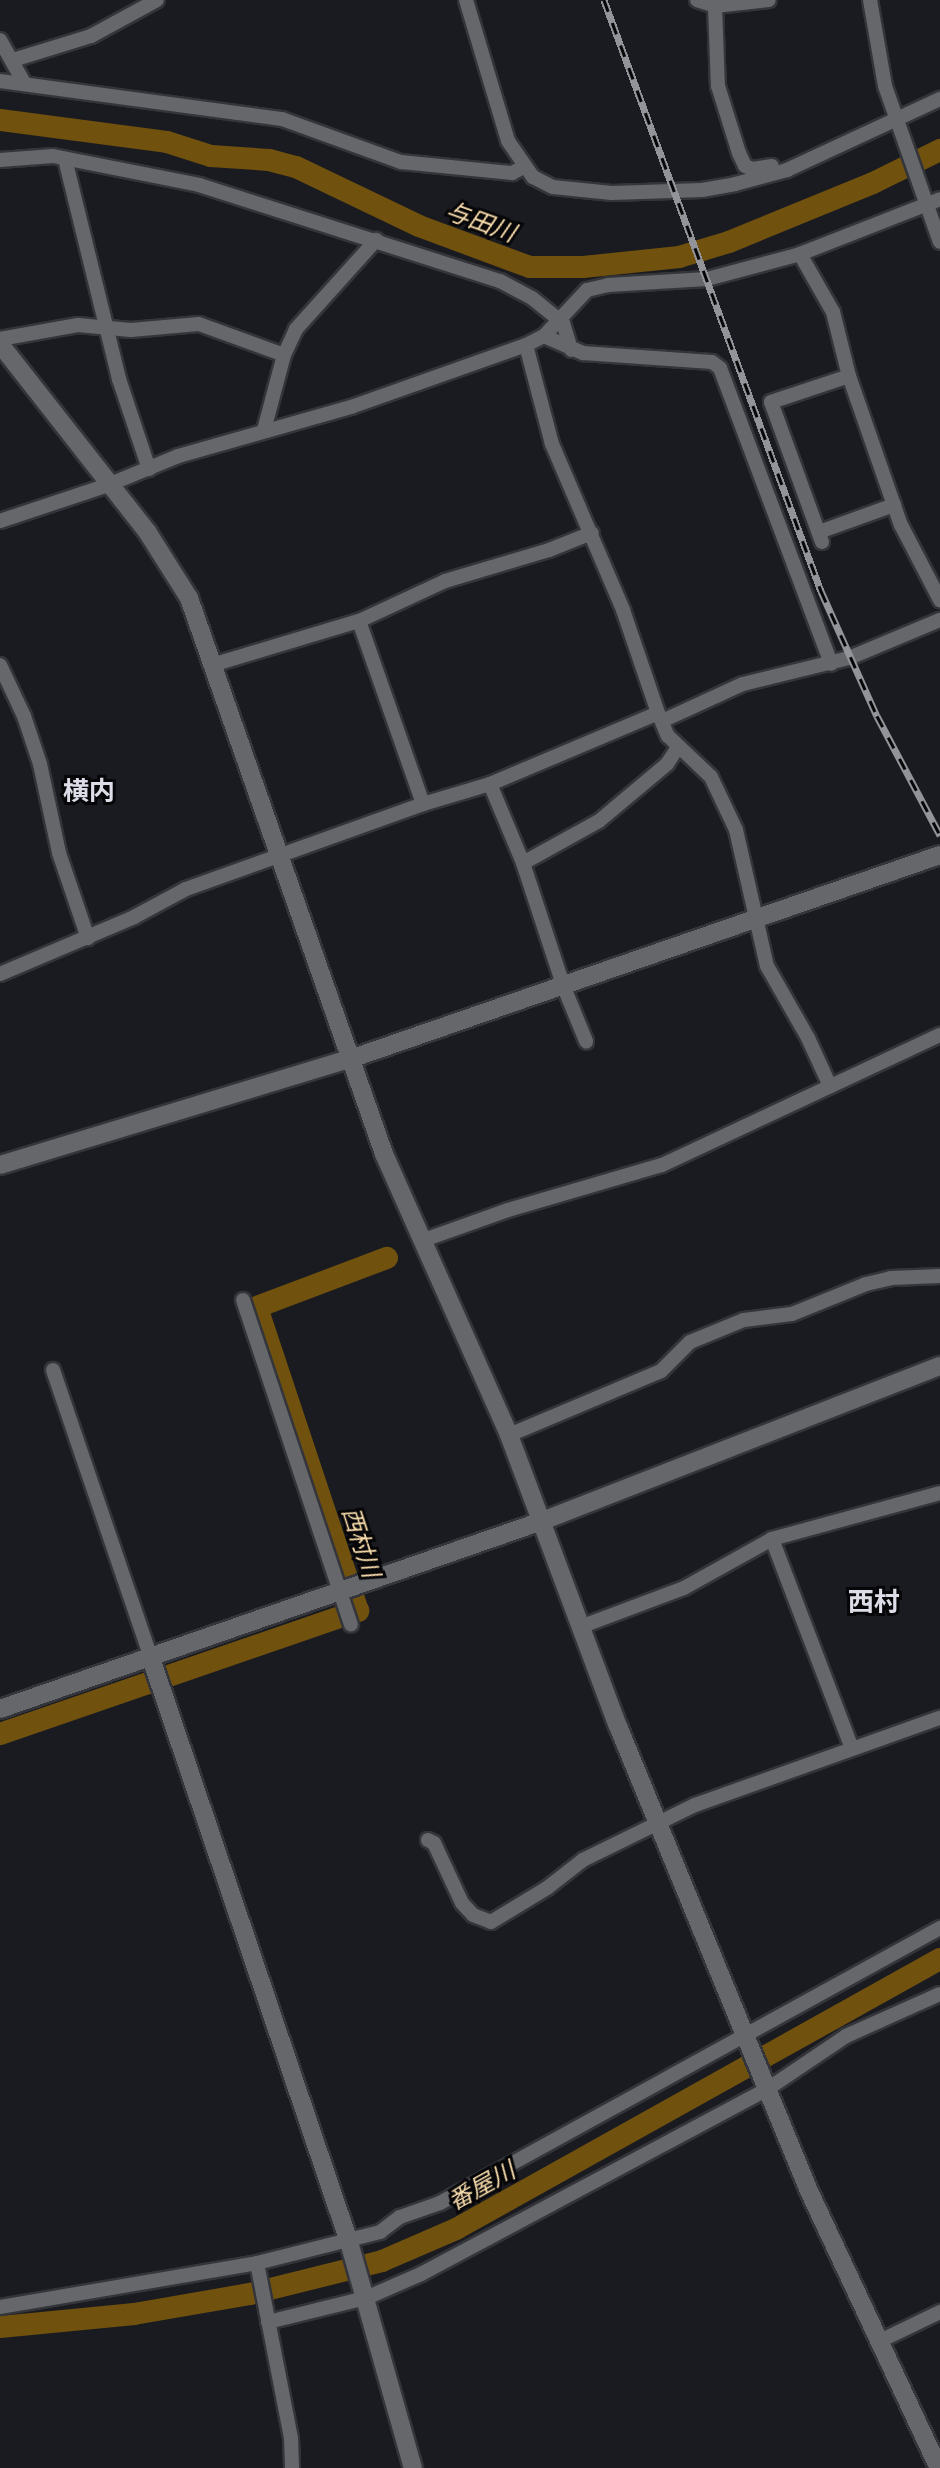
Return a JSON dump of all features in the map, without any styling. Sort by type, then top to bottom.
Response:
[{"type":"street","points":[[13,60],[91,36],[157,0]]},
{"type":"street","points":[[466,0],[508,141],[533,177],[553,187],[612,193],[702,190],[787,170],[940,99]]},
{"type":"street","points":[[697,0],[715,6],[769,0]]},
{"type":"street","points":[[870,0],[878,55],[896,122],[930,201],[940,242]]},
{"type":"street","points":[[715,6],[718,86],[739,153],[745,166],[753,169],[776,166],[787,170]]},
{"type":"street","points":[[0,40],[23,81]]},
{"type":"street","points":[[0,81],[23,81],[126,101],[282,119],[401,162],[512,173],[524,167]]},
{"type":"street","points":[[65,159],[119,379],[149,469]]},
{"type":"street","points":[[0,160],[65,159],[199,185],[500,281],[532,298],[563,323],[571,350]]},
{"type":"street","points":[[0,521],[108,485],[178,456],[351,407],[526,345],[544,336],[587,290],[608,285],[687,283],[800,254],[930,201]]},
{"type":"street","points":[[264,430],[264,419],[284,355],[296,329],[316,303],[376,240]]},
{"type":"street","points":[[800,254],[833,312],[849,376],[894,505],[911,548],[940,600]]},
{"type":"street","points":[[284,355],[199,324],[131,330],[78,325],[0,342],[148,533],[189,598],[353,1058],[384,1154],[509,1435],[658,1824],[768,2085],[809,2191],[939,2468]]},
{"type":"street","points":[[544,336],[571,350],[712,362],[720,368],[831,664]]},
{"type":"street","points":[[526,345],[552,444],[575,504],[592,533],[660,717],[678,747],[711,777],[736,830],[767,966],[808,1038],[830,1086]]},
{"type":"street","points":[[849,376],[771,402],[821,537],[894,505]]},
{"type":"street","points":[[212,665],[359,621],[445,581],[549,550],[592,533]]},
{"type":"street","points":[[0,974],[88,938],[186,889],[423,804],[490,784],[743,684],[801,667],[831,664],[940,620]]},
{"type":"street","points":[[359,621],[423,804]]},
{"type":"street","points":[[0,665],[24,716],[36,752],[59,853],[88,938]]},
{"type":"street","points":[[523,863],[599,821],[667,764],[678,747]]},
{"type":"street","points":[[490,784],[523,863],[563,985],[586,1041]]},
{"type":"street","points":[[0,1165],[353,1058],[940,856]]},
{"type":"street","points":[[421,1241],[508,1210],[662,1165],[940,1035]]},
{"type":"street","points":[[509,1435],[661,1371],[690,1342],[744,1320],[792,1314],[866,1284],[891,1278],[940,1276]]},
{"type":"street","points":[[243,1300],[351,1624]]},
{"type":"street","points":[[0,1709],[343,1593],[542,1521],[940,1366]]},
{"type":"street","points":[[53,1370],[350,2245],[413,2468]]},
{"type":"street","points":[[580,1627],[684,1588],[772,1539],[940,1493]]},
{"type":"street","points":[[772,1539],[852,1748]]},
{"type":"street","points":[[428,1840],[434,1843],[462,1903],[473,1915],[491,1922],[547,1888],[583,1860],[695,1805],[940,1718]]},
{"type":"street","points":[[0,2307],[258,2265],[350,2245],[380,2232],[400,2217],[440,2203],[748,2038],[940,1928]]},
{"type":"street","points":[[267,2320],[365,2296],[421,2274],[768,2085],[846,2036],[940,1994]]},
{"type":"street","points":[[258,2265],[291,2438],[292,2468]]},
{"type":"street","points":[[880,2341],[940,2312]]},
{"type":"waterway","name":"与田川","points":[[0,120],[167,142],[211,156],[269,160],[296,167],[419,226],[530,267],[583,267],[679,257],[729,242],[873,183],[940,150]]},
{"type":"waterway","name":"西村川","points":[[0,1734],[358,1611],[257,1307],[387,1258]]},
{"type":"waterway","name":"番屋川","points":[[0,2327],[134,2314],[250,2294],[382,2261],[456,2229],[940,1959]]},
{"type":"railway","points":[[604,0],[821,591],[877,716],[940,835]]},
{"type":"district","name":"横内","points":[[89,790]]},
{"type":"district","name":"西村","points":[[874,1601]]}]
